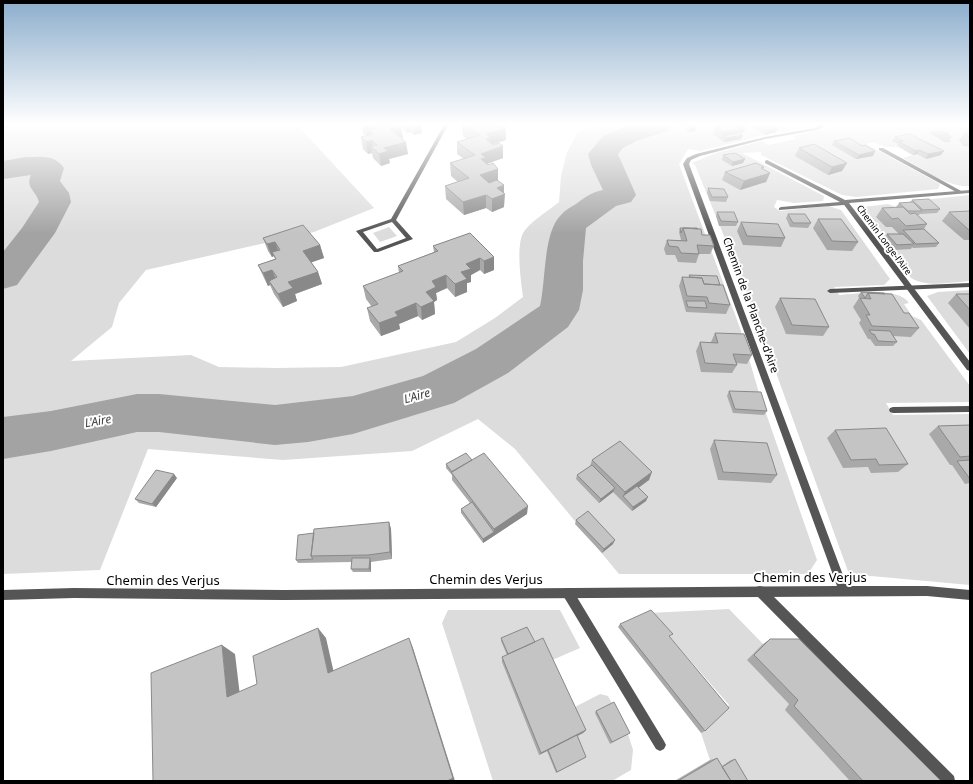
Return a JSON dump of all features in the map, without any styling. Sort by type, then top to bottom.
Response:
[{"type":"street","points":[[393,220],[410,239],[376,251],[358,231],[393,220],[426,162]]},
{"type":"street","name":"Chemin de la Planche-d'Aire","points":[[687,162],[686,164],[844,591]]},
{"type":"street","points":[[767,162],[845,202]]},
{"type":"street","points":[[904,162],[960,192]]},
{"type":"street","name":"Chemin Longe-l'Aire","points":[[845,202],[969,191]]},
{"type":"street","points":[[781,208],[845,202]]},
{"type":"street","name":"Chemin Longe-l'Aire","points":[[845,202],[970,368]]},
{"type":"street","points":[[830,291],[970,285]]},
{"type":"street","points":[[893,410],[970,408]]},
{"type":"street","points":[[760,591],[949,781]]},
{"type":"street","name":"Chemin des Verjus","points":[[3,595],[82,593],[292,595],[927,591],[970,595]]},
{"type":"street","points":[[568,593],[660,745]]},
{"type":"shaded area","points":[[3,162],[331,162],[374,208],[314,232],[146,270],[119,303],[112,327],[71,361],[191,355],[219,367],[276,368],[341,367],[456,342],[495,318],[523,297],[519,252],[522,236],[525,230],[533,222],[559,202],[561,176],[565,162],[680,162],[679,164],[740,328],[759,393],[817,560],[808,574],[619,574],[515,449],[478,419],[412,451],[283,460],[148,449],[100,570],[3,574]]},
{"type":"shaded area","points":[[695,162],[758,162],[824,196],[823,201],[794,203],[777,200],[774,207],[780,211],[829,206],[841,210],[890,279],[884,285],[834,287],[839,295],[877,292],[896,294],[903,298],[909,303],[904,304],[912,316],[921,320],[970,386],[970,402],[886,403],[893,415],[970,414],[970,585],[849,574],[746,290],[695,165],[692,163]]},
{"type":"shaded area","points":[[774,162],[899,162],[940,184],[938,189],[856,197],[842,195]]},
{"type":"shaded area","points":[[909,162],[970,162],[970,186],[953,184]]},
{"type":"shaded area","points":[[970,195],[970,281],[932,284],[917,281],[911,278],[859,211],[863,207],[888,204],[896,207],[909,207],[923,200]]},
{"type":"shaded area","points":[[389,227],[397,236],[380,242],[373,233]]},
{"type":"shaded area","points":[[970,290],[970,354],[927,296],[938,292]]},
{"type":"shaded area","points":[[729,609],[763,644],[791,644],[926,781],[674,781],[710,760],[701,733],[729,705],[649,613]]},
{"type":"shaded area","points":[[448,610],[560,610],[580,648],[550,661],[571,709],[600,694],[608,696],[628,734],[633,750],[631,770],[612,781],[493,781],[442,623]]},
{"type":"building","points":[[454,162],[484,162],[488,165],[493,163],[498,169],[480,175],[489,183],[497,180],[504,185],[497,188],[505,194],[492,199],[486,195],[463,202],[445,186],[469,178],[450,163]]},
{"type":"building","points":[[823,162],[845,162],[847,163],[832,167]]},
{"type":"building","points":[[756,163],[764,167],[761,168],[770,173],[744,181],[725,172]]},
{"type":"building","points":[[708,188],[724,189],[728,197],[712,197]]},
{"type":"building","points":[[929,199],[940,209],[923,210],[912,200]]},
{"type":"building","points":[[913,202],[922,211],[908,211],[899,203]]},
{"type":"building","points":[[903,207],[910,214],[915,213],[927,224],[906,226],[898,218],[892,219],[882,208]]},
{"type":"building","points":[[970,211],[970,231],[949,212]]},
{"type":"building","points":[[717,212],[734,212],[738,222],[721,221]]},
{"type":"building","points":[[788,214],[805,214],[811,223],[793,223]]},
{"type":"building","points":[[818,219],[841,219],[858,242],[832,241]]},
{"type":"building","points":[[741,222],[778,224],[785,238],[747,236]]},
{"type":"building","points":[[303,225],[320,245],[303,251],[318,272],[288,282],[293,288],[278,294],[269,281],[277,277],[272,270],[263,273],[258,265],[276,259],[272,252],[280,250],[275,242],[267,244],[263,238]]},
{"type":"building","points":[[683,228],[701,229],[702,235],[710,235],[714,246],[697,245],[699,254],[681,253],[678,247],[669,246],[667,240],[687,241]]},
{"type":"building","points":[[924,229],[939,243],[916,244],[903,230]]},
{"type":"building","points":[[470,233],[494,257],[484,261],[480,258],[466,264],[471,269],[461,272],[467,279],[455,284],[446,275],[432,281],[436,287],[426,292],[434,301],[421,307],[416,303],[395,312],[398,316],[379,323],[367,308],[378,304],[363,286],[403,271],[398,266],[438,251],[433,246]]},
{"type":"building","points":[[887,234],[903,234],[914,244],[897,245]]},
{"type":"building","points":[[689,275],[717,276],[720,285],[704,284],[702,278],[690,277]]},
{"type":"building","points":[[682,277],[702,278],[704,284],[723,285],[730,305],[709,303],[707,297],[687,296]]},
{"type":"building","points":[[861,292],[885,294],[868,293],[865,298]]},
{"type":"building","points":[[868,293],[892,294],[904,313],[909,313],[919,328],[872,326],[866,315],[870,315],[860,298],[871,299]]},
{"type":"building","points":[[956,294],[970,294],[970,310]]},
{"type":"building","points":[[780,298],[815,299],[829,327],[792,325]]},
{"type":"building","points":[[686,301],[705,301],[707,308],[688,307]]},
{"type":"building","points":[[869,330],[890,331],[897,342],[878,341],[874,334],[872,334]]},
{"type":"building","points":[[715,333],[744,334],[752,355],[733,354],[737,365],[705,363],[700,342],[718,343]]},
{"type":"building","points":[[729,391],[761,392],[767,411],[735,409]]},
{"type":"building","points":[[970,425],[970,456],[960,457],[938,426]]},
{"type":"building","points":[[886,428],[908,464],[879,465],[876,459],[851,460],[835,430]]},
{"type":"building","points":[[714,440],[767,443],[777,475],[723,472]]},
{"type":"building","points":[[620,441],[652,472],[625,492],[592,460]]},
{"type":"building","points":[[466,453],[472,460],[452,472],[446,464]]},
{"type":"building","points":[[484,453],[528,506],[494,529],[451,472]]},
{"type":"building","points":[[970,460],[970,479],[957,461]]},
{"type":"building","points":[[592,465],[615,488],[601,499],[577,475]]},
{"type":"building","points":[[156,470],[174,474],[152,504],[135,499]]},
{"type":"building","points":[[637,486],[648,497],[633,507],[623,496]]},
{"type":"building","points":[[472,502],[494,532],[483,539],[461,509]]},
{"type":"building","points":[[588,511],[615,540],[604,549],[576,520]]},
{"type":"building","points":[[389,522],[390,552],[368,555],[311,556],[314,529]]},
{"type":"building","points":[[314,533],[311,556],[313,559],[296,560],[298,535]]},
{"type":"building","points":[[352,558],[370,558],[369,569],[351,569]]},
{"type":"building","points":[[651,610],[673,634],[669,636],[729,708],[705,731],[620,624]]},
{"type":"building","points":[[527,627],[535,642],[508,654],[501,638]]},
{"type":"building","points":[[318,628],[328,673],[409,638],[453,778],[447,781],[153,781],[151,673],[222,645],[227,697],[257,684],[253,656]]},
{"type":"building","points":[[543,638],[586,730],[541,753],[502,657]]},
{"type":"building","points":[[770,639],[799,639],[941,781],[863,781],[794,706],[798,700],[754,655]]},
{"type":"building","points":[[614,702],[630,733],[612,742],[596,711]]},
{"type":"building","points":[[577,735],[586,757],[557,772],[548,750]]},
{"type":"building","points":[[717,758],[731,781],[678,781]]},
{"type":"building","points":[[735,759],[748,781],[731,781],[722,767]]},
{"type":"waterway","name":"L'Aire","points":[[3,438],[51,431],[137,413],[159,413],[275,425],[308,422],[353,415],[437,390],[492,361],[553,317],[559,310],[563,290],[564,261],[569,228],[573,222],[604,199],[620,195],[617,184],[605,162]]},
{"type":"waterway","name":"L'Aire","points":[[3,170],[26,166],[47,166],[49,168],[44,181],[46,187],[53,193],[55,202],[37,233],[3,277]]}]
